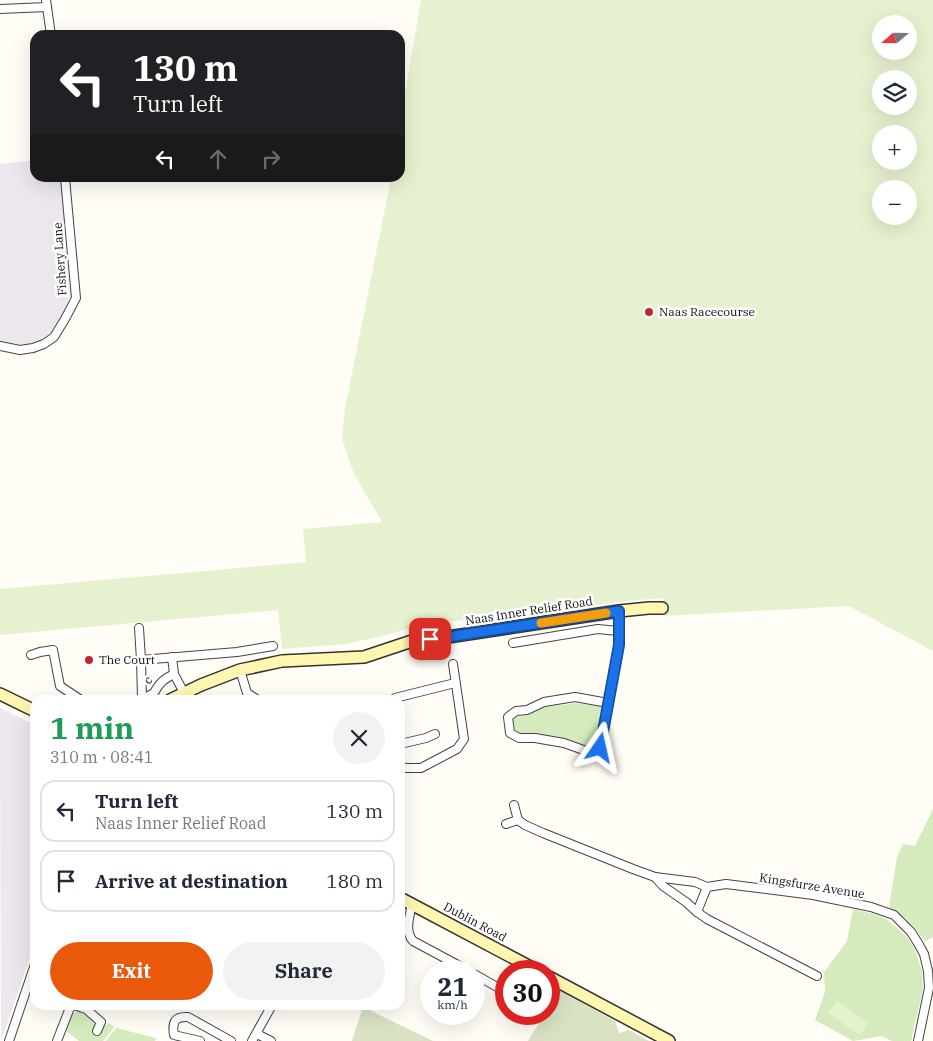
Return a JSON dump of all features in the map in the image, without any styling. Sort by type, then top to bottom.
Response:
[{"type":"street","points":[[0,9],[46,3],[50,30]]},
{"type":"street","name":"Fishery Lane","points":[[0,346],[20,350],[44,344],[54,337],[76,298],[65,182]]},
{"type":"street","name":"Naas Inner Relief Road","points":[[180,695],[201,684],[240,670],[282,662],[364,657],[412,640],[448,637],[619,611],[662,608]]},
{"type":"street","points":[[608,703],[575,697],[544,702],[528,710],[516,711],[508,716],[510,733],[519,738],[535,738],[564,743],[590,752],[600,748],[619,645],[619,611]]},
{"type":"street","points":[[139,628],[141,695]]},
{"type":"street","points":[[513,643],[598,629],[618,631]]},
{"type":"street","points":[[141,660],[237,652],[268,645]]},
{"type":"street","points":[[32,655],[53,650],[60,686],[74,695]]},
{"type":"street","points":[[172,657],[174,674],[184,693]]},
{"type":"street","points":[[405,768],[421,768],[457,749],[464,739],[453,664]]},
{"type":"street","points":[[240,670],[247,693],[250,695]]},
{"type":"street","name":"c","points":[[150,695],[154,693],[158,684],[174,674]]},
{"type":"street","points":[[405,696],[455,683]]},
{"type":"street","points":[[415,693],[418,702]]},
{"type":"street","points":[[0,694],[30,709]]},
{"type":"street","points":[[405,744],[427,742],[436,734]]},
{"type":"street","points":[[506,824],[518,820],[514,805]]},
{"type":"street","name":"Kingsfurze Avenue","points":[[518,820],[543,833],[655,877],[695,882],[707,887],[726,884],[813,895],[871,907],[894,915],[912,932],[924,954],[928,971],[929,988],[918,1041]]},
{"type":"street","name":"Kingsfurze Avenue","points":[[655,877],[663,886],[707,919],[817,976]]},
{"type":"street","points":[[697,912],[707,887]]},
{"type":"street","name":"Dublin Road","points":[[405,900],[517,960]]},
{"type":"street","points":[[412,904],[408,932],[410,938],[448,960]]},
{"type":"street","points":[[9,1041],[30,978]]},
{"type":"street","points":[[560,983],[669,1041]]},
{"type":"street","points":[[26,990],[30,991]]},
{"type":"street","points":[[57,1041],[70,1010]]},
{"type":"street","points":[[87,1010],[101,1022],[97,1031]]},
{"type":"street","points":[[252,1041],[269,1010]]},
{"type":"street","points":[[200,1041],[174,1035],[172,1026],[176,1020],[188,1017],[231,1041]]},
{"type":"street","points":[[257,1034],[271,1041]]},
{"type":"shaded area","points":[[30,161],[30,182],[61,182],[70,296],[55,330],[41,340],[26,345],[0,341],[0,164]]},
{"type":"shaded area","points":[[0,708],[30,723],[30,957],[1,1041]]},
{"type":"green space","name":"Naas Racecourse","points":[[421,0],[933,0],[933,651],[849,606],[662,616],[663,598],[420,625],[380,637],[345,644],[282,649],[278,610],[0,635],[0,589],[306,562],[303,529],[382,522],[354,474],[342,439],[345,408],[390,182],[405,182],[405,94]]},
{"type":"green space","points":[[576,703],[603,708],[597,748],[594,750],[514,733],[512,720],[516,717],[544,707]]},
{"type":"green space","points":[[933,809],[933,937],[925,942],[909,923],[889,907],[897,857],[903,844],[915,846]]},
{"type":"green space","points":[[853,909],[888,920],[907,937],[914,947],[922,971],[923,989],[911,1041],[892,1041],[881,1036],[853,1041],[815,1020],[825,992],[824,972],[847,941]]},
{"type":"green space","points":[[560,991],[615,1021],[619,1033],[629,1030],[649,1041],[528,1041],[538,1025],[560,1025]]},
{"type":"green space","points":[[837,1001],[868,1023],[860,1035],[828,1013]]},
{"type":"green space","points":[[362,1010],[369,1010],[433,1041],[352,1041]]},
{"type":"green space","points":[[78,1011],[91,1018],[94,1024],[102,1028],[109,1023],[114,1027],[103,1041],[79,1041],[66,1031],[72,1014]]},
{"type":"green space","points":[[116,1028],[156,1038],[155,1041],[106,1041]]},
{"type":"slow traffic","points":[[541,623],[606,613]]},
{"type":"place","name":"Naas Racecourse","points":[[649,312]]},
{"type":"place","name":"The Court","points":[[89,660]]},
{"type":"route","points":[[430,639],[619,611],[619,645],[600,748]]}]
